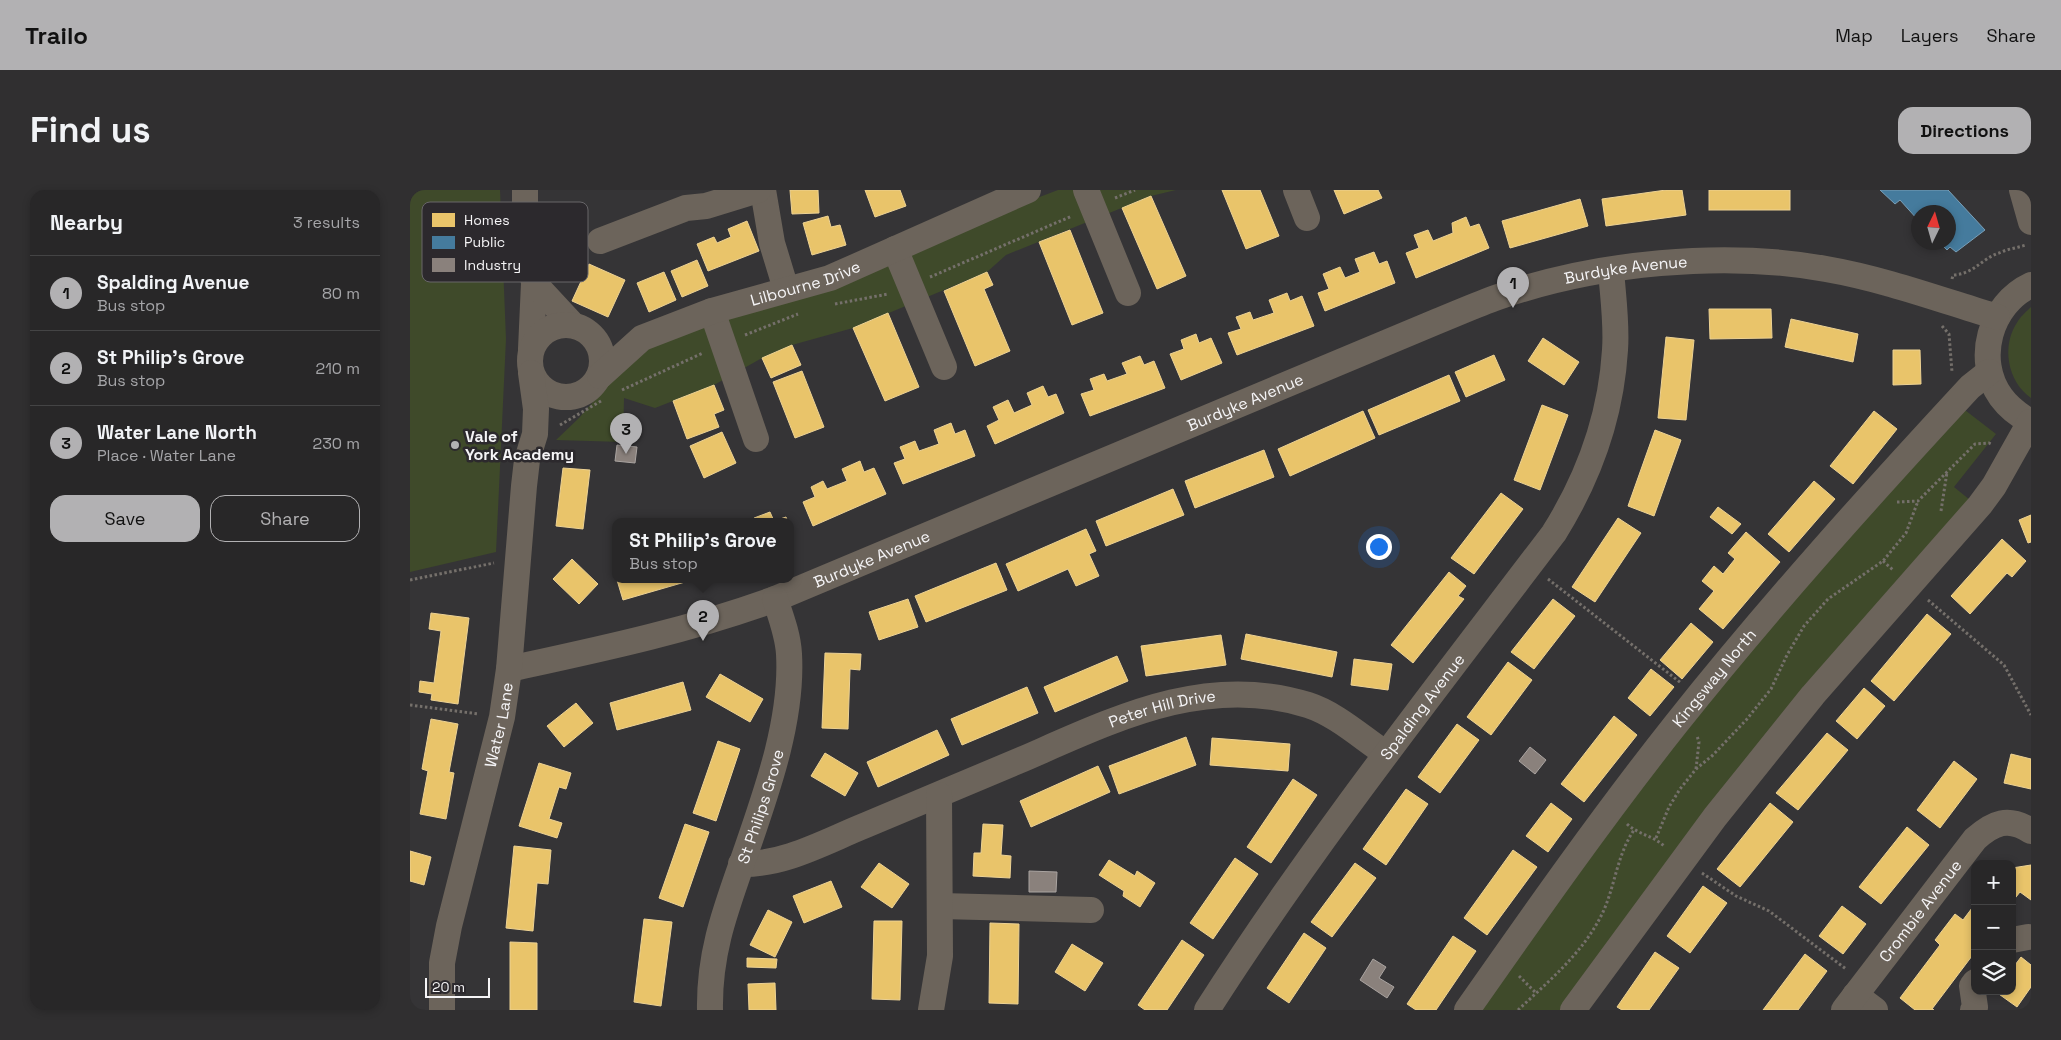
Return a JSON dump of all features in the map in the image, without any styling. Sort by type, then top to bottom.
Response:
[{"type":"street","points":[[624,227],[686,208],[706,206],[758,190]]},
{"type":"street","points":[[763,190],[772,243],[786,289]]},
{"type":"street","name":"Lilbourne Drive","points":[[580,328],[619,337],[642,338],[712,311],[830,278],[1028,190]]},
{"type":"street","points":[[1296,190],[1307,218]]},
{"type":"street","points":[[2022,190],[2031,222]]},
{"type":"street","points":[[1090,199],[1128,293]]},
{"type":"street","points":[[895,249],[944,367]]},
{"type":"street","name":"Burdyke Avenue","points":[[509,669],[664,634],[724,618],[775,599],[1498,297],[1551,282],[1611,270],[1697,260],[1736,259],[1784,262],[1872,279],[1997,317]]},
{"type":"street","name":"Spalding Avenue","points":[[1207,1010],[1305,865],[1385,753],[1554,533],[1572,504],[1602,432],[1609,394],[1615,350],[1611,270]]},
{"type":"street","points":[[534,283],[600,346],[607,389],[590,388],[577,396],[543,425]]},
{"type":"street","name":"Water Lane","points":[[442,1010],[442,963],[448,926],[502,717],[509,669],[527,460],[543,425],[536,409],[531,361],[534,283]]},
{"type":"street","points":[[1573,1010],[1715,817],[1807,703],[1909,584],[1980,506],[1994,486],[2031,422],[2010,408],[2000,396],[1989,372],[1987,358],[1989,337],[1997,317],[2012,297],[2031,285]]},
{"type":"street","points":[[712,311],[756,439]]},
{"type":"street","points":[[577,396],[568,398],[550,394],[535,381],[531,361],[536,340],[552,327],[580,328]]},
{"type":"street","name":"Lilbourne Drive","points":[[607,389],[642,338]]},
{"type":"street","name":"Kingsway North","points":[[1467,1010],[1611,810],[1698,696],[1864,503],[1970,387],[1989,372]]},
{"type":"street","name":"St Philips Grove","points":[[710,1010],[714,951],[725,908],[765,794],[785,712],[789,675],[789,652],[784,624],[775,599]]},
{"type":"street","name":"Peter Hill Drive","points":[[741,864],[757,864],[784,858],[939,795],[1118,718],[1158,704],[1206,695],[1257,695],[1282,698],[1310,706],[1334,718],[1385,753]]},
{"type":"street","points":[[932,1006],[940,956],[939,795]]},
{"type":"street","name":"Crombie Avenue","points":[[1860,1000],[1975,840],[1988,827],[2004,822],[2021,825],[2031,831]]},
{"type":"street","points":[[941,906],[1091,910]]},
{"type":"street","points":[[1973,995],[1975,1007],[1973,1010]]},
{"type":"path","points":[[833,304],[889,294],[1090,199],[1135,190]]},
{"type":"path","points":[[543,425],[560,425],[607,389],[806,311]]},
{"type":"path","points":[[1656,838],[1669,807],[1680,789],[1696,769],[1713,755],[1747,720],[1771,689],[1787,654],[1804,626],[1828,599],[1882,561],[1906,533],[1918,501],[1975,444],[1989,443],[2009,458]]},
{"type":"path","points":[[1864,503],[1918,501]]},
{"type":"path","points":[[410,580],[503,561],[503,572],[516,573]]},
{"type":"path","points":[[1882,561],[2004,665],[2031,715]]},
{"type":"path","points":[[1529,565],[1698,696]]},
{"type":"path","points":[[410,705],[502,717]]},
{"type":"path","points":[[1611,810],[1634,830],[1656,838],[1668,850],[1736,896],[1769,911],[1860,1000]]},
{"type":"path","points":[[1518,1010],[1583,946],[1603,911],[1626,842],[1634,830]]},
{"type":"green space","name":"Vale of York Academy","points":[[410,190],[500,190],[500,202],[422,202],[422,282],[504,282],[506,339],[496,552],[410,572]]},
{"type":"green space","points":[[1058,190],[1176,190],[1151,196],[1006,255],[987,272],[853,328],[792,345],[762,358],[714,385],[655,408],[624,398],[623,442],[556,440],[599,395],[614,372],[645,348]]},
{"type":"green space","points":[[2031,307],[2031,398],[2016,382],[2009,362],[2008,351],[2009,341],[2019,319]]},
{"type":"green space","points":[[1961,407],[1996,434],[1954,487],[1970,500],[1561,1010],[1476,1010],[1718,684]]},
{"type":"building: Homes","points":[[790,190],[818,190],[819,213],[792,214]]},
{"type":"building: Homes","points":[[865,190],[900,190],[906,206],[875,217]]},
{"type":"building: Homes","points":[[1222,190],[1260,190],[1279,236],[1246,249]]},
{"type":"building: Homes","points":[[1334,190],[1378,190],[1382,198],[1344,214]]},
{"type":"building: Homes","points":[[1666,190],[1682,190],[1686,215],[1606,226],[1602,199]]},
{"type":"building: Homes","points":[[1709,190],[1790,190],[1790,210],[1709,210]]},
{"type":"building: Homes","points":[[1151,196],[1186,276],[1157,289],[1122,208]]},
{"type":"building: Homes","points":[[1580,199],[1588,226],[1510,248],[1502,221]]},
{"type":"building: Homes","points":[[828,216],[831,227],[840,225],[846,245],[812,255],[803,223]]},
{"type":"building: Homes","points":[[1466,217],[1470,227],[1479,224],[1489,248],[1416,278],[1406,253],[1419,248],[1414,235],[1428,230],[1433,241],[1453,233],[1452,223]]},
{"type":"building: Homes","points":[[747,221],[759,251],[708,271],[697,244],[714,237],[717,243],[731,237],[728,229]]},
{"type":"building: Homes","points":[[1070,230],[1103,313],[1072,325],[1039,242]]},
{"type":"building: Homes","points":[[1374,252],[1379,264],[1387,261],[1395,283],[1325,311],[1318,293],[1329,289],[1323,274],[1340,267],[1345,278],[1360,272],[1355,259]]},
{"type":"building: Homes","points":[[697,260],[708,286],[682,297],[671,271]]},
{"type":"building: Homes","points":[[589,264],[625,280],[608,317],[572,301],[581,282],[588,282]]},
{"type":"building: Homes","points":[[664,272],[676,300],[649,312],[637,283]]},
{"type":"building: Homes","points":[[987,272],[993,285],[984,289],[1010,351],[975,366],[944,291]]},
{"type":"building: Homes","points":[[1287,293],[1290,301],[1302,296],[1314,326],[1237,355],[1228,333],[1241,329],[1236,317],[1250,312],[1253,320],[1274,313],[1269,300]]},
{"type":"building: Homes","points":[[1709,309],[1771,309],[1772,338],[1710,339]]},
{"type":"building: Homes","points":[[888,313],[919,387],[885,401],[853,328]]},
{"type":"building: Homes","points":[[1791,319],[1858,334],[1853,362],[1785,347]]},
{"type":"building: Homes","points":[[1196,334],[1199,343],[1211,338],[1222,363],[1181,380],[1170,354],[1184,349],[1181,340]]},
{"type":"building: Homes","points":[[1666,337],[1694,340],[1686,420],[1658,418]]},
{"type":"building: Homes","points":[[1543,338],[1579,362],[1564,385],[1528,361]]},
{"type":"building: Homes","points":[[792,345],[801,365],[771,378],[762,358]]},
{"type":"building: Homes","points":[[1893,350],[1920,350],[1921,384],[1893,385]]},
{"type":"building: Homes","points":[[1494,355],[1505,380],[1466,397],[1455,372]]},
{"type":"building: Homes","points":[[1140,356],[1144,365],[1154,361],[1165,388],[1090,416],[1081,394],[1094,390],[1090,379],[1104,374],[1107,381],[1127,374],[1122,363]]},
{"type":"building: Homes","points":[[802,371],[824,427],[795,438],[773,382]]},
{"type":"building: Homes","points":[[1449,375],[1460,401],[1379,435],[1368,410]]},
{"type":"building: Homes","points":[[714,385],[724,410],[714,414],[719,427],[687,439],[673,401]]},
{"type":"building: Homes","points":[[1043,386],[1048,397],[1056,394],[1064,413],[995,444],[987,426],[999,420],[993,407],[1008,400],[1014,413],[1032,405],[1027,393]]},
{"type":"building: Homes","points":[[1542,405],[1568,415],[1540,490],[1514,480]]},
{"type":"building: Homes","points":[[1363,411],[1375,438],[1290,476],[1278,449]]},
{"type":"building: Homes","points":[[1874,411],[1897,429],[1853,484],[1830,466]]},
{"type":"building: Homes","points":[[951,423],[955,434],[965,430],[975,456],[903,484],[894,463],[905,459],[900,447],[915,441],[919,451],[939,444],[934,430]]},
{"type":"building: Homes","points":[[1655,430],[1681,440],[1654,516],[1628,506]]},
{"type":"building: Homes","points":[[722,432],[736,463],[704,478],[690,446]]},
{"type":"building: Homes","points":[[1264,450],[1274,477],[1195,508],[1185,481]]},
{"type":"building: Homes","points":[[860,461],[864,472],[874,468],[886,494],[813,526],[803,502],[815,497],[811,487],[823,481],[827,489],[847,481],[842,469]]},
{"type":"building: Homes","points":[[563,468],[590,470],[583,529],[556,526]]},
{"type":"building: Homes","points":[[1814,481],[1835,499],[1789,552],[1768,534]]},
{"type":"building: Homes","points":[[1173,489],[1184,515],[1106,546],[1096,521]]},
{"type":"building: Homes","points":[[1501,493],[1523,509],[1474,574],[1451,558]]},
{"type":"building: Homes","points":[[1718,507],[1741,524],[1732,534],[1710,517]]},
{"type":"building: Homes","points":[[770,512],[773,518],[754,518]]},
{"type":"building: Homes","points":[[2031,515],[2031,542],[2028,543],[2019,520]]},
{"type":"building: Homes","points":[[1618,518],[1641,533],[1595,602],[1572,587]]},
{"type":"building: Homes","points":[[1086,529],[1096,551],[1089,554],[1099,576],[1076,586],[1068,569],[1018,591],[1006,564]]},
{"type":"building: Homes","points":[[1746,532],[1780,562],[1723,629],[1699,609],[1714,591],[1702,581],[1714,566],[1723,574],[1735,559],[1728,553]]},
{"type":"building: Homes","points":[[2002,539],[2026,561],[2012,577],[2007,573],[1970,614],[1951,596]]},
{"type":"building: Homes","points":[[572,559],[598,584],[579,604],[553,579]]},
{"type":"building: Homes","points":[[996,563],[1007,590],[926,622],[915,596]]},
{"type":"building: Homes","points":[[1449,572],[1466,586],[1458,596],[1464,599],[1413,663],[1391,645]]},
{"type":"building: Homes","points":[[618,583],[682,583],[623,600]]},
{"type":"building: Homes","points":[[908,599],[918,627],[879,640],[869,612]]},
{"type":"building: Homes","points":[[1553,599],[1575,616],[1534,669],[1511,652]]},
{"type":"building: Homes","points":[[431,613],[469,618],[458,704],[431,700],[432,694],[419,692],[420,681],[434,683],[441,631],[429,629]]},
{"type":"building: Homes","points":[[1927,614],[1951,634],[1894,701],[1871,681]]},
{"type":"building: Homes","points":[[1691,623],[1713,642],[1682,679],[1660,660]]},
{"type":"building: Homes","points":[[1246,634],[1337,652],[1332,677],[1241,659]]},
{"type":"building: Homes","points":[[1221,635],[1226,665],[1146,676],[1141,646]]},
{"type":"building: Homes","points":[[825,653],[861,654],[860,670],[850,669],[848,729],[822,728]]},
{"type":"building: Homes","points":[[1117,656],[1128,681],[1055,712],[1044,687]]},
{"type":"building: Homes","points":[[1354,659],[1392,664],[1388,690],[1351,685]]},
{"type":"building: Homes","points":[[1508,662],[1532,680],[1491,735],[1467,717]]},
{"type":"building: Homes","points":[[1651,669],[1674,687],[1650,716],[1628,698]]},
{"type":"building: Homes","points":[[720,674],[763,699],[750,722],[706,697]]},
{"type":"building: Homes","points":[[683,682],[691,710],[617,730],[610,703]]},
{"type":"building: Homes","points":[[1027,687],[1038,713],[962,745],[951,719]]},
{"type":"building: Homes","points":[[1864,688],[1885,706],[1857,739],[1836,721]]},
{"type":"building: Homes","points":[[576,703],[593,723],[564,747],[547,726]]},
{"type":"building: Homes","points":[[1614,716],[1637,735],[1584,802],[1561,784]]},
{"type":"building: Homes","points":[[431,719],[458,724],[449,772],[454,773],[446,819],[420,814],[428,771],[422,769]]},
{"type":"building: Homes","points":[[1457,724],[1479,740],[1440,793],[1418,777]]},
{"type":"building: Homes","points":[[937,730],[949,755],[878,787],[867,762]]},
{"type":"building: Homes","points":[[1827,733],[1848,750],[1798,810],[1776,793]]},
{"type":"building: Homes","points":[[1186,737],[1196,765],[1119,794],[1109,766]]},
{"type":"building: Homes","points":[[1212,738],[1290,744],[1288,771],[1210,765]]},
{"type":"building: Homes","points":[[718,741],[740,749],[716,821],[693,813]]},
{"type":"building: Homes","points":[[825,753],[858,773],[845,796],[811,776]]},
{"type":"building: Homes","points":[[2011,754],[2031,759],[2031,789],[2004,783]]},
{"type":"building: Homes","points":[[1954,761],[1977,779],[1940,828],[1917,810]]},
{"type":"building: Homes","points":[[539,763],[571,773],[566,789],[559,787],[549,819],[562,823],[557,838],[519,826]]},
{"type":"building: Homes","points":[[1098,766],[1110,792],[1031,827],[1020,801]]},
{"type":"building: Homes","points":[[1293,779],[1317,795],[1271,863],[1247,847]]},
{"type":"building: Homes","points":[[1406,789],[1428,804],[1386,865],[1363,849]]},
{"type":"building: Homes","points":[[1551,803],[1572,819],[1548,852],[1526,836]]},
{"type":"building: Homes","points":[[1770,803],[1793,822],[1740,887],[1717,869]]},
{"type":"building: Homes","points":[[685,824],[709,832],[683,907],[659,898]]},
{"type":"building: Homes","points":[[983,824],[1003,825],[1001,855],[1011,856],[1010,878],[973,876],[974,853],[981,853]]},
{"type":"building: Homes","points":[[1907,827],[1929,845],[1881,904],[1859,887]]},
{"type":"building: Homes","points":[[514,846],[551,850],[548,884],[537,883],[533,931],[506,928]]},
{"type":"building: Homes","points":[[1513,850],[1537,867],[1487,935],[1464,918]]},
{"type":"building: Homes","points":[[410,851],[431,857],[424,885],[410,881]]},
{"type":"building: Homes","points":[[1235,858],[1258,874],[1213,939],[1190,923]]},
{"type":"building: Homes","points":[[1109,860],[1135,876],[1137,871],[1155,883],[1140,907],[1123,896],[1124,891],[1099,875]]},
{"type":"building: Homes","points":[[879,863],[909,884],[892,908],[861,887]]},
{"type":"building: Homes","points":[[1355,863],[1376,878],[1332,937],[1311,922]]},
{"type":"building: Homes","points":[[2031,865],[2031,900],[2020,892],[2016,897],[2016,867]]},
{"type":"building: Homes","points":[[831,881],[842,907],[804,923],[793,896]]},
{"type":"building: Homes","points":[[1703,886],[1727,903],[1690,953],[1667,936]]},
{"type":"building: Homes","points":[[1842,906],[1866,924],[1843,954],[1819,936]]},
{"type":"building: Homes","points":[[1971,909],[1971,957],[1932,1009],[1934,1010],[1915,1010],[1900,998],[1940,945],[1935,940],[1955,914],[1963,920]]},
{"type":"building: Homes","points":[[768,910],[792,922],[775,957],[750,945]]},
{"type":"building: Homes","points":[[644,919],[672,922],[661,1006],[634,1002]]},
{"type":"building: Homes","points":[[874,921],[902,921],[900,1000],[872,999]]},
{"type":"building: Homes","points":[[990,923],[1019,924],[1018,1004],[989,1003]]},
{"type":"building: Homes","points":[[1304,933],[1326,948],[1289,1003],[1267,988]]},
{"type":"building: Homes","points":[[1453,936],[1476,951],[1436,1010],[1416,1010],[1407,1004]]},
{"type":"building: Homes","points":[[1182,940],[1204,955],[1167,1010],[1145,1010],[1138,1005]]},
{"type":"building: Homes","points":[[510,942],[537,943],[537,1010],[510,1010]]},
{"type":"building: Homes","points":[[1072,944],[1103,963],[1085,991],[1055,972]]},
{"type":"building: Homes","points":[[1655,952],[1679,968],[1649,1010],[1622,1010],[1617,1007]]},
{"type":"building: Homes","points":[[1805,954],[1827,971],[1798,1010],[1763,1010]]},
{"type":"building: Homes","points":[[2021,957],[2031,965],[2031,987],[2017,1007],[2000,995],[2016,995],[2016,964]]},
{"type":"building: Homes","points":[[747,958],[777,959],[776,968],[747,967]]},
{"type":"building: Homes","points":[[775,983],[776,1010],[749,1010],[748,984]]},
{"type":"building: Public","points":[[1880,190],[1948,190],[1985,230],[1956,252],[1954,250],[1956,250],[1956,205],[1911,205],[1911,212],[1900,200],[1895,204]]},
{"type":"building: Industry","points":[[617,445],[637,447],[635,463],[615,461]]},
{"type":"building: Industry","points":[[1530,747],[1546,760],[1535,774],[1519,761]]},
{"type":"building: Industry","points":[[1029,871],[1057,872],[1056,892],[1029,892]]},
{"type":"building: Industry","points":[[1373,959],[1386,967],[1379,978],[1394,987],[1387,998],[1360,980]]},
{"type":"place","name":"Spalding Avenue","points":[[1513,308]]},
{"type":"place","name":"Vale of York Academy","points":[[455,445]]},
{"type":"place","name":"Water Lane North","points":[[626,454]]},
{"type":"place","name":"St Philip's Grove","points":[[703,641]]}]
